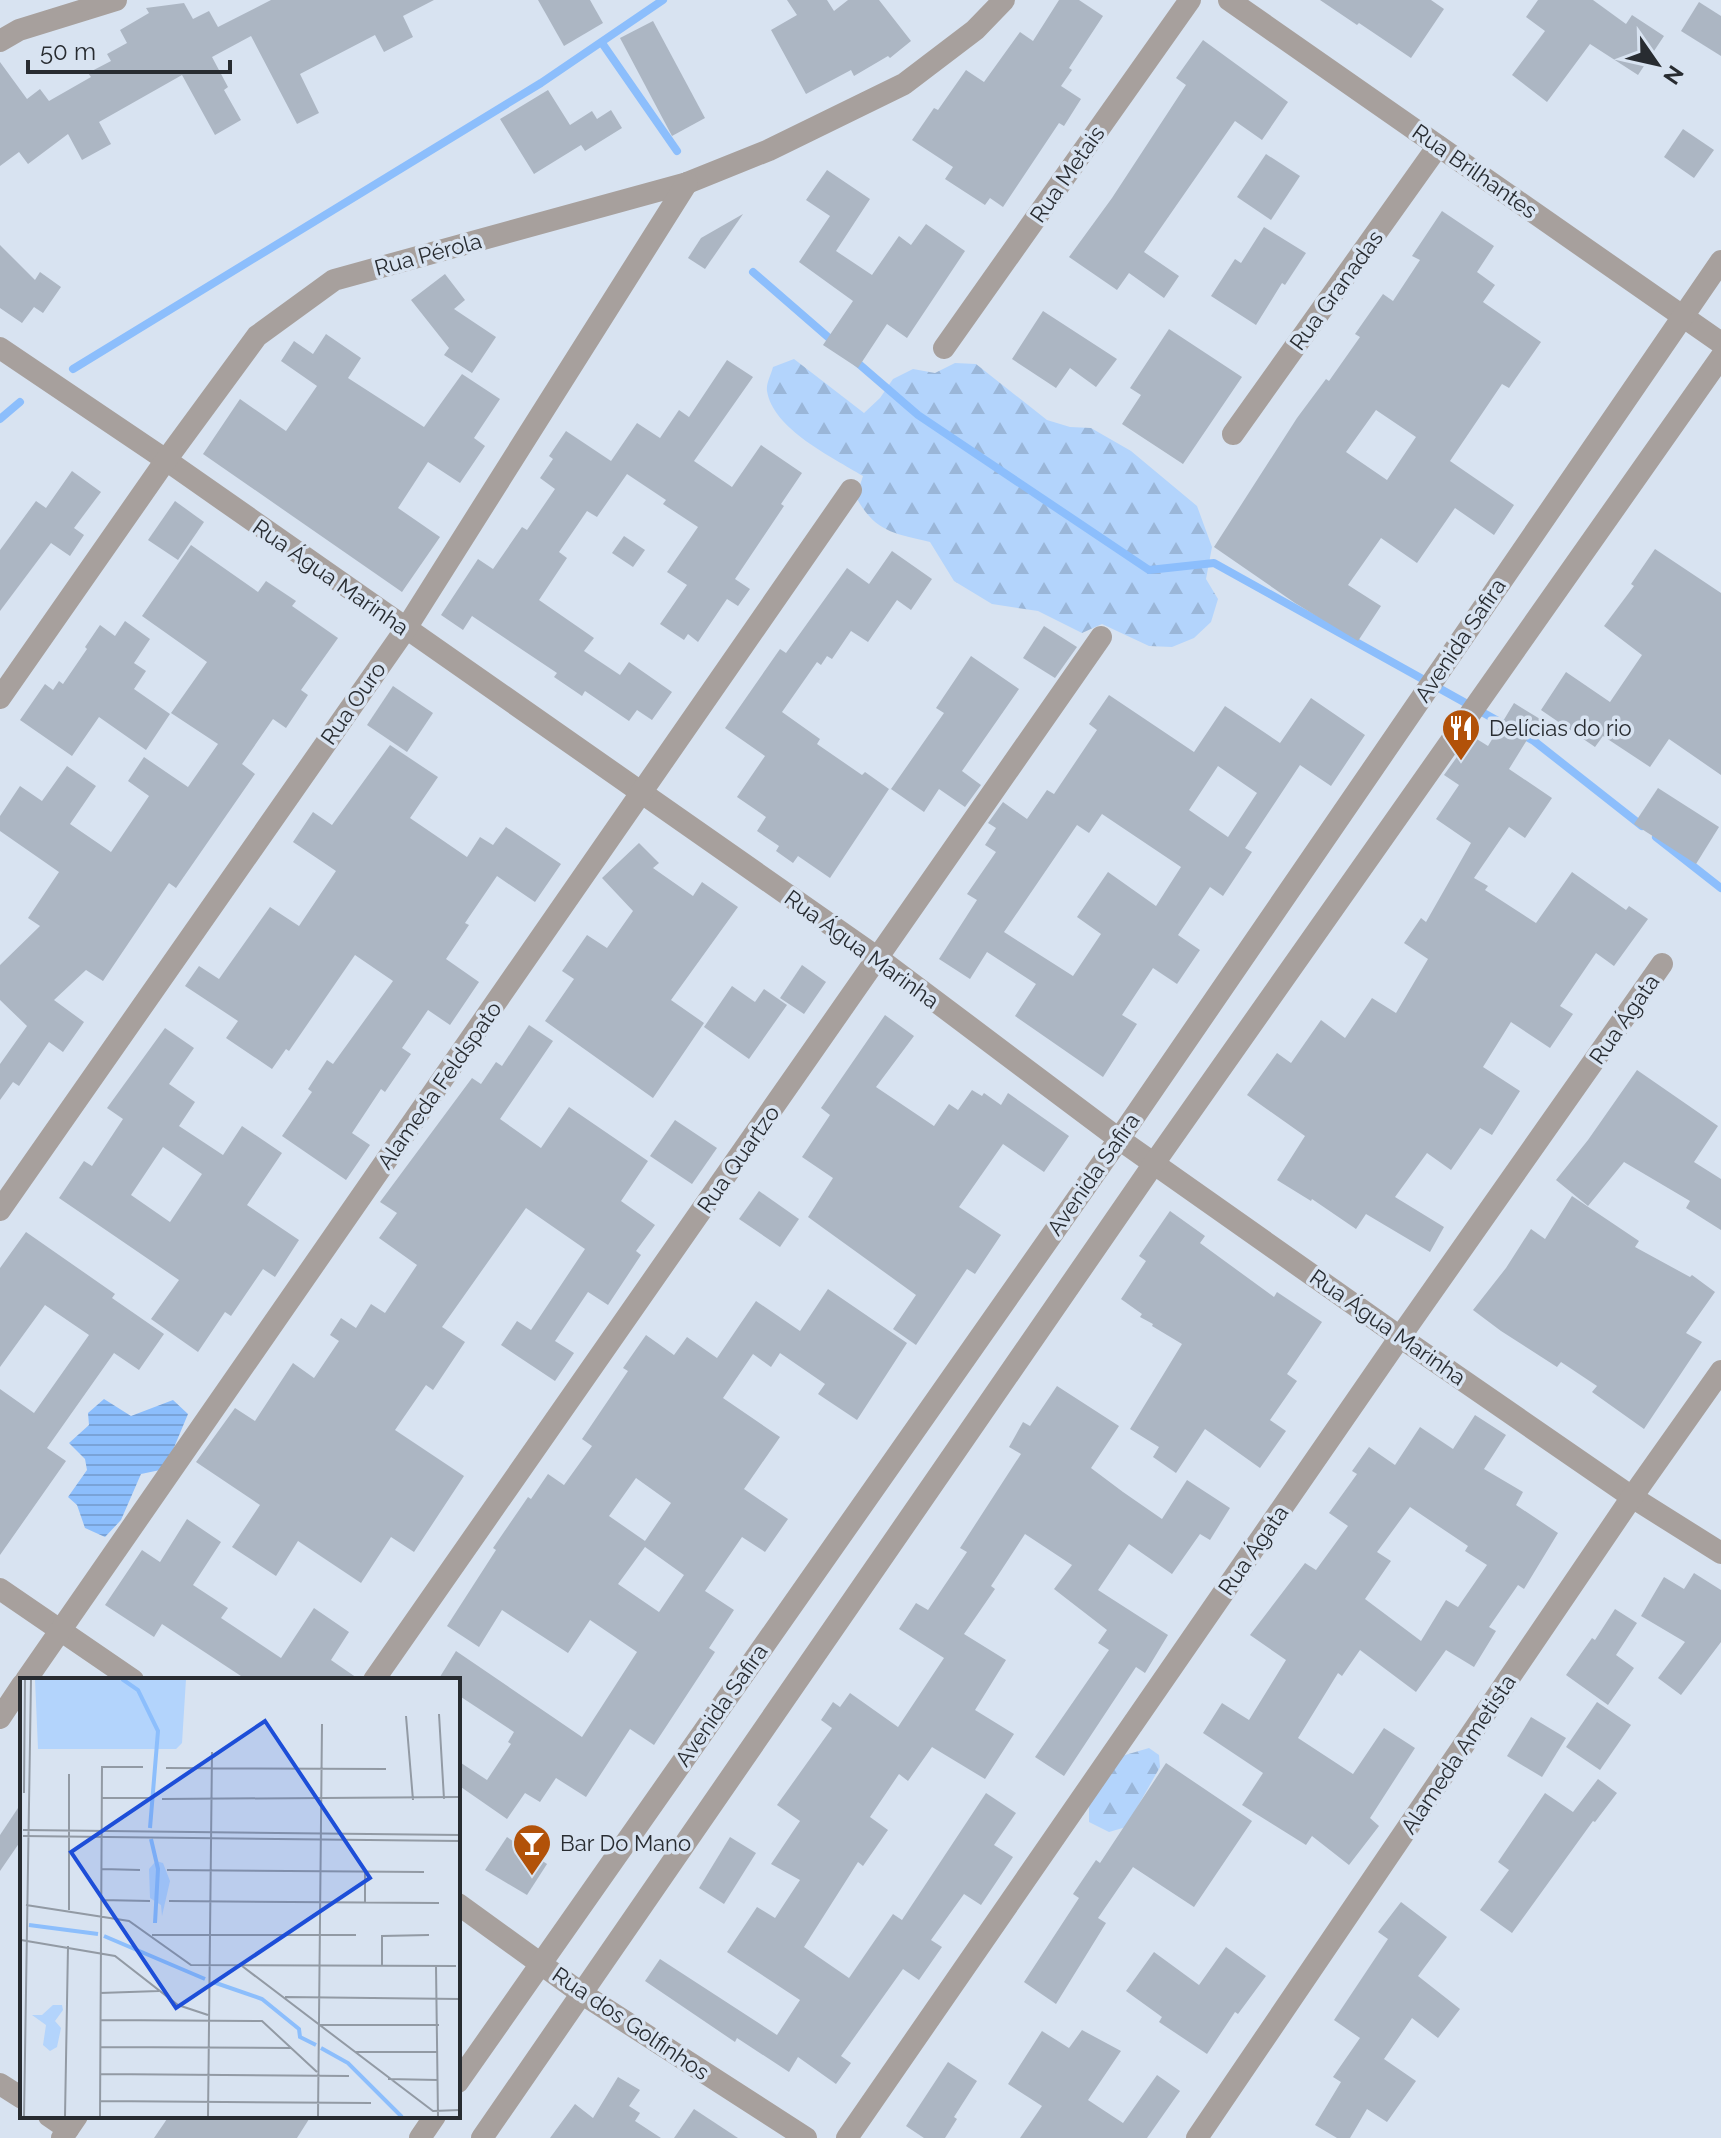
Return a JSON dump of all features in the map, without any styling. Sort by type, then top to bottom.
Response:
[{"type":"street","points":[[0,41],[19,30],[116,0]]},
{"type":"street","name":"Rua Pérola","points":[[0,698],[166,460],[257,336],[334,280],[687,183],[769,150],[904,84],[975,30],[1004,0]]},
{"type":"street","name":"Rua Metais","points":[[944,348],[1190,0]]},
{"type":"street","name":"Rua Brilhantes","points":[[1229,0],[1721,343]]},
{"type":"street","name":"Rua Granadas","points":[[1233,434],[1438,146]]},
{"type":"street","name":"Rua Ouro","points":[[0,1210],[405,630],[687,183]]},
{"type":"street","name":"Avenida Safira","points":[[460,2079],[1119,1139],[1721,261]]},
{"type":"street","name":"Rua Água Marinha","points":[[0,348],[166,460],[878,958],[1119,1139],[1400,1337],[1632,1497],[1721,1553]]},
{"type":"street","name":"Avenida Safira","points":[[482,2138],[1155,1162],[1721,357]]},
{"type":"street","name":"Alameda Feldspato","points":[[27,1678],[851,490]]},
{"type":"street","name":"Rua Quartzo","points":[[375,1678],[1101,637]]},
{"type":"street","name":"Rua Ágata","points":[[847,2138],[1400,1337],[1662,964]]},
{"type":"street","name":"Alameda Ametista","points":[[1197,2138],[1632,1497],[1721,1371]]},
{"type":"street","points":[[0,1589],[130,1678]]},
{"type":"street","points":[[0,1718],[20,1688]]},
{"type":"street","name":"Rua dos Golfinhos","points":[[460,1905],[581,1993],[806,2138]]},
{"type":"street","points":[[0,2084],[20,2097]]},
{"type":"street","points":[[420,2138],[434,2118]]},
{"type":"green space","points":[[794,359],[864,413],[880,398],[893,379],[913,369],[935,373],[955,363],[976,364],[1047,420],[1070,427],[1091,428],[1131,451],[1197,506],[1212,547],[1206,579],[1218,599],[1211,622],[1194,638],[1172,647],[1149,646],[1102,624],[1082,633],[1038,611],[992,604],[954,581],[930,542],[895,533],[870,518],[856,497],[863,476],[806,441],[780,418],[767,391],[768,382],[773,367]]},
{"type":"green space","points":[[1149,1748],[1159,1755],[1160,1767],[1126,1827],[1109,1832],[1089,1822],[1089,1797],[1115,1758]]},
{"type":"shaded area","points":[[104,1399],[131,1416],[173,1400],[188,1414],[165,1469],[141,1474],[121,1520],[105,1537],[85,1528],[77,1505],[68,1497],[87,1470],[85,1459],[69,1443],[89,1425],[88,1413]]},
{"type":"building","points":[[271,0],[434,0],[403,16],[413,37],[384,52],[375,35],[300,74],[319,113],[297,124],[251,36],[212,57],[228,87],[224,90],[241,120],[215,135],[182,75],[99,122],[111,144],[82,160],[68,134],[28,164],[19,152],[0,166],[0,62],[27,99],[40,89],[49,101],[91,77],[88,73],[111,61],[107,54],[127,43],[120,30],[149,13],[146,8],[184,3],[193,19],[209,11],[218,27]]},
{"type":"building","points":[[538,0],[590,0],[603,23],[564,46]]},
{"type":"building","points":[[787,0],[827,0],[834,11],[848,0],[879,0],[911,41],[890,58],[888,56],[854,76],[851,70],[806,94],[771,30],[797,15]]},
{"type":"building","points":[[1059,0],[1079,0],[1103,16],[1069,68],[1072,70],[1061,86],[1081,99],[1064,126],[1059,123],[1003,207],[990,198],[985,205],[945,179],[953,167],[912,140],[966,70],[984,82],[1020,32],[1033,41]]},
{"type":"building","points":[[1320,0],[1431,0],[1444,9],[1411,58]]},
{"type":"building","points":[[1538,0],[1593,0],[1626,24],[1632,15],[1664,36],[1638,75],[1590,44],[1547,102],[1512,75],[1545,31],[1526,17]]},
{"type":"building","points":[[1699,2],[1721,16],[1721,56],[1681,31]]},
{"type":"building","points":[[653,21],[705,118],[672,136],[620,38]]},
{"type":"building","points":[[1203,40],[1288,102],[1262,140],[1235,121],[1144,252],[1179,276],[1164,298],[1129,273],[1117,290],[1069,257],[1186,85],[1176,78]]},
{"type":"building","points":[[548,90],[570,125],[592,111],[597,119],[611,110],[622,128],[585,151],[581,145],[534,174],[500,119]]},
{"type":"building","points":[[1683,129],[1714,150],[1694,178],[1664,157]]},
{"type":"building","points":[[1266,154],[1300,176],[1271,220],[1237,197]]},
{"type":"building","points":[[827,170],[870,199],[836,251],[872,275],[899,236],[911,245],[926,224],[965,251],[907,338],[887,324],[858,368],[823,345],[853,301],[799,262],[830,216],[806,200]]},
{"type":"building","points":[[1442,211],[1494,246],[1477,272],[1495,285],[1483,302],[1541,342],[1509,388],[1502,384],[1450,461],[1514,505],[1494,535],[1455,508],[1417,563],[1381,538],[1348,585],[1381,606],[1358,641],[1295,603],[1214,547],[1297,418],[1326,379],[1329,381],[1360,337],[1355,334],[1383,294],[1393,301],[1420,260],[1412,256]],"holes":[[[1376,410],[1416,437],[1387,480],[1346,452]]]},
{"type":"building","points":[[743,214],[705,269],[688,258],[701,238]]},
{"type":"building","points":[[1264,227],[1306,253],[1285,285],[1282,283],[1256,325],[1211,296],[1235,259],[1241,263]]},
{"type":"building","points":[[0,245],[35,280],[40,272],[61,287],[43,313],[34,307],[22,323],[0,308]]},
{"type":"building","points":[[445,274],[465,300],[454,309],[496,337],[472,373],[444,355],[449,348],[411,300]]},
{"type":"building","points":[[1043,311],[1117,359],[1096,387],[1070,368],[1056,388],[1012,359]]},
{"type":"building","points":[[1169,329],[1242,377],[1183,464],[1122,424],[1141,395],[1130,388]]},
{"type":"building","points":[[326,334],[361,358],[348,378],[424,427],[462,374],[500,399],[474,438],[485,446],[460,483],[428,462],[398,508],[440,537],[402,592],[203,454],[240,399],[286,431],[317,386],[281,361],[294,341],[313,354]]},
{"type":"building","points":[[727,360],[753,377],[694,461],[732,487],[761,445],[802,473],[781,504],[784,506],[735,579],[750,589],[738,606],[727,599],[698,642],[688,634],[684,640],[660,624],[687,585],[667,572],[698,527],[663,504],[666,500],[627,474],[597,517],[587,511],[559,552],[567,558],[539,600],[594,638],[584,651],[620,675],[629,662],[672,692],[652,720],[637,710],[629,721],[585,691],[582,696],[554,677],[557,673],[472,616],[463,630],[441,615],[478,559],[493,569],[522,527],[527,530],[555,489],[540,478],[553,459],[549,456],[566,431],[611,461],[637,423],[660,438],[679,410],[689,417]]},
{"type":"building","points":[[72,471],[101,492],[74,528],[84,535],[70,556],[51,543],[0,611],[0,550],[36,501],[46,508]]},
{"type":"building","points":[[175,501],[204,522],[178,560],[148,540]]},
{"type":"building","points":[[624,536],[645,550],[633,567],[612,553]]},
{"type":"building","points":[[191,545],[258,592],[266,581],[296,601],[292,606],[338,638],[301,690],[308,695],[286,728],[273,719],[242,764],[255,774],[176,888],[169,883],[103,981],[86,970],[54,1000],[84,1022],[63,1052],[49,1042],[19,1086],[13,1082],[0,1100],[0,1064],[27,1026],[0,1000],[0,965],[40,926],[28,918],[59,872],[0,831],[0,816],[20,786],[42,801],[67,766],[96,786],[70,824],[111,852],[149,796],[128,781],[144,757],[188,787],[218,744],[171,713],[207,662],[142,616]]},
{"type":"building","points":[[1655,549],[1721,593],[1721,775],[1669,739],[1650,767],[1603,736],[1595,747],[1541,710],[1566,672],[1610,702],[1642,655],[1604,626],[1634,586],[1631,584]]},
{"type":"building","points":[[892,551],[932,579],[911,610],[897,600],[868,642],[851,631],[832,659],[827,656],[821,665],[817,662],[782,712],[820,739],[817,744],[862,775],[865,772],[889,789],[830,878],[798,856],[793,863],[776,851],[779,846],[757,831],[766,817],[737,797],[765,756],[725,728],[780,649],[786,653],[847,568],[869,584]]},
{"type":"building","points":[[125,621],[150,639],[134,663],[146,671],[134,689],[170,714],[146,750],[99,717],[72,756],[20,720],[45,684],[53,690],[59,681],[63,684],[100,625],[115,636]]},
{"type":"building","points":[[1044,626],[1077,647],[1055,678],[1023,658]]},
{"type":"building","points":[[971,656],[1019,689],[962,771],[981,785],[965,807],[939,789],[924,812],[891,789],[944,713],[936,708]]},
{"type":"building","points":[[393,686],[433,713],[407,752],[367,725]]},
{"type":"building","points":[[1109,695],[1194,752],[1225,706],[1280,743],[1311,698],[1365,735],[1331,786],[1300,765],[1245,848],[1252,852],[1223,896],[1210,887],[1178,935],[1200,950],[1177,984],[1153,968],[1122,1015],[1137,1024],[1103,1077],[1015,1016],[1036,984],[987,952],[970,979],[939,959],[977,900],[967,894],[996,852],[985,845],[996,828],[988,823],[1003,802],[1027,819],[1047,790],[1054,794],[1097,730],[1089,724]],"holes":[[[1218,766],[1257,793],[1228,837],[1189,810]],[[1102,814],[1181,867],[1156,906],[1108,872],[1077,917],[1101,934],[1073,976],[1004,932],[1077,825],[1089,833]]]},
{"type":"building","points":[[1514,703],[1540,719],[1509,769],[1552,798],[1525,838],[1509,827],[1474,878],[1488,886],[1485,890],[1536,923],[1572,872],[1626,910],[1629,906],[1648,919],[1614,966],[1596,953],[1560,1006],[1573,1014],[1550,1048],[1511,1022],[1483,1067],[1520,1091],[1492,1135],[1480,1128],[1451,1170],[1427,1153],[1395,1197],[1444,1227],[1430,1252],[1366,1214],[1356,1229],[1277,1180],[1305,1136],[1247,1095],[1277,1053],[1291,1063],[1321,1020],[1345,1038],[1372,998],[1396,1013],[1428,959],[1404,943],[1421,918],[1426,922],[1471,843],[1436,819],[1459,785],[1444,775],[1472,736],[1488,746]]},
{"type":"building","points":[[390,745],[438,777],[410,818],[467,857],[480,837],[493,845],[506,827],[561,864],[535,902],[497,876],[465,923],[469,925],[446,959],[479,982],[450,1025],[428,1010],[402,1048],[411,1054],[385,1092],[381,1089],[352,1133],[370,1145],[346,1180],[282,1136],[312,1092],[308,1089],[327,1060],[333,1064],[393,981],[355,955],[289,1051],[286,1049],[272,1069],[226,1038],[238,1021],[185,986],[199,966],[219,979],[270,907],[299,926],[336,871],[293,842],[313,812],[332,825]]},
{"type":"building","points":[[1658,788],[1719,827],[1696,864],[1634,824]]},
{"type":"building","points":[[639,843],[659,863],[653,868],[693,896],[702,882],[738,907],[671,1000],[704,1023],[653,1098],[545,1021],[574,979],[562,971],[587,935],[607,948],[633,911],[602,878]]},
{"type":"building","points":[[802,965],[826,982],[804,1014],[780,998]]},
{"type":"building","points":[[732,986],[755,1002],[764,989],[787,1005],[749,1059],[704,1027]]},
{"type":"building","points":[[885,1015],[914,1036],[876,1087],[934,1126],[949,1104],[958,1110],[972,1090],[982,1096],[984,1093],[1001,1105],[1008,1093],[1069,1136],[1044,1172],[1003,1144],[959,1207],[1001,1235],[975,1274],[967,1269],[916,1345],[893,1329],[916,1295],[808,1217],[833,1178],[802,1157],[830,1115],[821,1108]]},
{"type":"building","points":[[529,1025],[553,1041],[500,1119],[541,1148],[569,1107],[648,1161],[621,1201],[655,1225],[636,1251],[641,1255],[608,1305],[588,1292],[555,1341],[574,1353],[555,1381],[501,1345],[517,1321],[531,1330],[585,1249],[526,1208],[442,1327],[465,1342],[433,1390],[426,1385],[395,1430],[464,1476],[414,1552],[391,1537],[361,1583],[298,1541],[276,1576],[232,1547],[260,1505],[196,1462],[235,1408],[255,1421],[293,1363],[314,1378],[339,1341],[330,1335],[341,1318],[356,1328],[371,1304],[385,1313],[417,1265],[379,1238],[397,1213],[380,1202],[472,1078],[481,1084],[496,1062],[502,1066]]},
{"type":"building","points":[[165,1028],[194,1048],[169,1084],[195,1102],[179,1126],[223,1155],[242,1126],[282,1153],[247,1205],[299,1240],[275,1277],[263,1269],[231,1316],[225,1312],[198,1352],[151,1319],[179,1280],[59,1198],[84,1161],[92,1166],[123,1119],[107,1108]],"holes":[[[163,1147],[202,1174],[170,1222],[131,1195]]]},
{"type":"building","points":[[1637,1070],[1718,1126],[1694,1162],[1721,1179],[1721,1230],[1686,1208],[1690,1201],[1624,1162],[1588,1206],[1556,1180]]},
{"type":"building","points":[[675,1120],[717,1148],[692,1184],[650,1156]]},
{"type":"building","points":[[759,1191],[799,1219],[780,1247],[739,1219]]},
{"type":"building","points":[[1572,1196],[1639,1241],[1635,1247],[1690,1277],[1692,1275],[1715,1292],[1686,1333],[1702,1342],[1644,1429],[1592,1392],[1597,1386],[1561,1362],[1557,1367],[1473,1310],[1531,1229],[1545,1239]]},
{"type":"building","points":[[1170,1211],[1205,1236],[1200,1243],[1274,1297],[1277,1292],[1322,1322],[1287,1374],[1297,1381],[1270,1420],[1286,1431],[1260,1468],[1205,1429],[1176,1473],[1153,1457],[1159,1447],[1130,1429],[1182,1344],[1152,1326],[1140,1317],[1142,1314],[1121,1299],[1146,1261],[1139,1256]]},
{"type":"building","points":[[26,1232],[115,1294],[112,1298],[164,1334],[139,1370],[114,1353],[47,1448],[66,1461],[0,1555],[0,1389],[34,1413],[89,1335],[45,1305],[0,1367],[0,1268]]},
{"type":"building","points":[[828,1289],[907,1343],[857,1420],[818,1394],[825,1384],[780,1353],[771,1367],[753,1354],[723,1398],[780,1437],[744,1489],[788,1519],[765,1552],[742,1537],[705,1591],[734,1610],[709,1648],[715,1652],[654,1745],[630,1729],[586,1797],[556,1778],[540,1802],[525,1793],[507,1819],[460,1786],[460,1762],[487,1780],[511,1744],[508,1742],[514,1732],[460,1696],[460,1678],[439,1678],[456,1651],[582,1737],[637,1652],[590,1620],[568,1653],[502,1610],[479,1647],[447,1626],[496,1550],[493,1548],[528,1497],[531,1499],[548,1474],[564,1485],[592,1446],[582,1439],[628,1371],[623,1368],[646,1335],[674,1355],[687,1337],[717,1358],[756,1301],[800,1331]],"holes":[[[636,1478],[671,1503],[645,1541],[609,1516]],[[645,1547],[684,1575],[659,1612],[618,1584]]]},
{"type":"building","points":[[1057,1386],[1119,1426],[1091,1468],[1123,1492],[1162,1519],[1187,1480],[1230,1508],[1210,1540],[1200,1534],[1172,1574],[1129,1544],[1098,1590],[1168,1635],[1145,1673],[1136,1667],[1064,1776],[1035,1757],[1109,1650],[1098,1643],[1107,1630],[1054,1589],[1072,1565],[1025,1534],[991,1586],[995,1589],[964,1634],[1006,1660],[975,1710],[1014,1734],[985,1779],[932,1747],[908,1781],[899,1774],[870,1817],[888,1830],[863,1866],[858,1862],[804,1947],[849,1978],[893,1914],[902,1920],[986,1793],[1016,1813],[994,1845],[1013,1857],[981,1905],[964,1894],[931,1940],[942,1947],[919,1980],[903,1969],[841,2056],[851,2063],[836,2084],[798,2057],[789,2072],[737,2038],[735,2042],[645,1981],[660,1959],[777,2035],[800,2000],[727,1952],[757,1907],[775,1918],[800,1880],[771,1864],[800,1821],[777,1805],[832,1728],[821,1720],[833,1702],[840,1707],[850,1693],[898,1727],[944,1658],[899,1629],[916,1603],[928,1610],[967,1552],[960,1548],[1021,1454],[1009,1447],[1023,1422],[1030,1426]]},
{"type":"building","points":[[1475,1415],[1506,1435],[1484,1469],[1523,1492],[1516,1505],[1558,1533],[1524,1589],[1518,1585],[1489,1627],[1496,1631],[1474,1667],[1446,1650],[1416,1692],[1360,1650],[1342,1676],[1338,1673],[1298,1738],[1353,1774],[1384,1728],[1415,1748],[1370,1818],[1379,1826],[1349,1865],[1312,1836],[1306,1845],[1242,1805],[1263,1773],[1203,1733],[1222,1703],[1249,1720],[1286,1660],[1250,1635],[1305,1563],[1316,1570],[1348,1526],[1329,1513],[1357,1474],[1352,1471],[1369,1447],[1395,1465],[1420,1427],[1453,1449]],"holes":[[[1410,1507],[1468,1546],[1465,1551],[1487,1565],[1458,1607],[1446,1600],[1421,1641],[1365,1599],[1391,1561],[1377,1552]]]},
{"type":"building","points":[[187,1519],[221,1542],[193,1585],[228,1608],[221,1618],[281,1658],[314,1608],[349,1632],[331,1660],[357,1678],[244,1678],[162,1624],[154,1637],[105,1605],[142,1550],[160,1562]]},
{"type":"building","points":[[1694,1573],[1721,1590],[1721,1642],[1681,1695],[1658,1678],[1685,1642],[1641,1616],[1664,1577],[1684,1589]]},
{"type":"building","points":[[1615,1609],[1637,1623],[1616,1655],[1634,1668],[1608,1705],[1566,1675],[1592,1638],[1595,1640]]},
{"type":"building","points":[[1597,1702],[1631,1725],[1600,1770],[1566,1747]]},
{"type":"building","points":[[1531,1717],[1566,1738],[1542,1777],[1507,1756]]},
{"type":"building","points":[[1166,1763],[1252,1821],[1194,1907],[1133,1867],[1098,1918],[1106,1923],[1056,2004],[1024,1982],[1079,1898],[1073,1894],[1096,1860],[1100,1863]]},
{"type":"building","points":[[1598,1779],[1617,1793],[1512,1933],[1480,1910],[1509,1870],[1498,1862],[1545,1793],[1573,1812]]},
{"type":"building","points":[[20,1805],[20,1842],[0,1871],[0,1835]]},
{"type":"building","points":[[507,1837],[547,1864],[527,1895],[485,1870]]},
{"type":"building","points":[[730,1837],[756,1853],[724,1904],[699,1888]]},
{"type":"building","points":[[1401,1902],[1447,1937],[1418,1976],[1460,2009],[1438,2038],[1412,2018],[1384,2059],[1416,2081],[1387,2122],[1367,2109],[1350,2138],[1337,2138],[1315,2125],[1341,2082],[1333,2077],[1360,2038],[1334,2020],[1388,1939],[1378,1932]]},
{"type":"building","points":[[1226,1947],[1266,1976],[1238,2014],[1235,2012],[1207,2054],[1159,2022],[1162,2017],[1126,1991],[1154,1952],[1199,1985]]},
{"type":"building","points":[[1082,2030],[1121,2051],[1088,2100],[1123,2123],[1157,2075],[1180,2091],[1147,2138],[1020,2138],[1042,2106],[1008,2084],[1042,2031],[1069,2048]]},
{"type":"building","points":[[948,2062],[977,2081],[954,2117],[957,2119],[945,2138],[924,2138],[906,2126]]},
{"type":"building","points":[[618,2077],[640,2090],[629,2106],[640,2113],[635,2121],[661,2138],[550,2138],[575,2104],[593,2118]]},
{"type":"building","points":[[694,2109],[738,2138],[674,2138]]},
{"type":"building","points":[[168,2118],[310,2118],[297,2138],[154,2138]]},
{"type":"waterway","points":[[73,369],[541,83],[663,0]]},
{"type":"waterway","points":[[602,43],[677,151]]},
{"type":"waterway","points":[[753,272],[836,344]]},
{"type":"waterway","points":[[852,358],[918,415],[1149,570],[1214,563],[1534,741],[1642,826]]},
{"type":"waterway","points":[[0,419],[20,402]]},
{"type":"waterway","points":[[1656,837],[1721,888]]},
{"type":"place","name":"Delícias do rio","points":[[1461,762]]},
{"type":"place","name":"Bar Do Mano","points":[[532,1877]]}]
